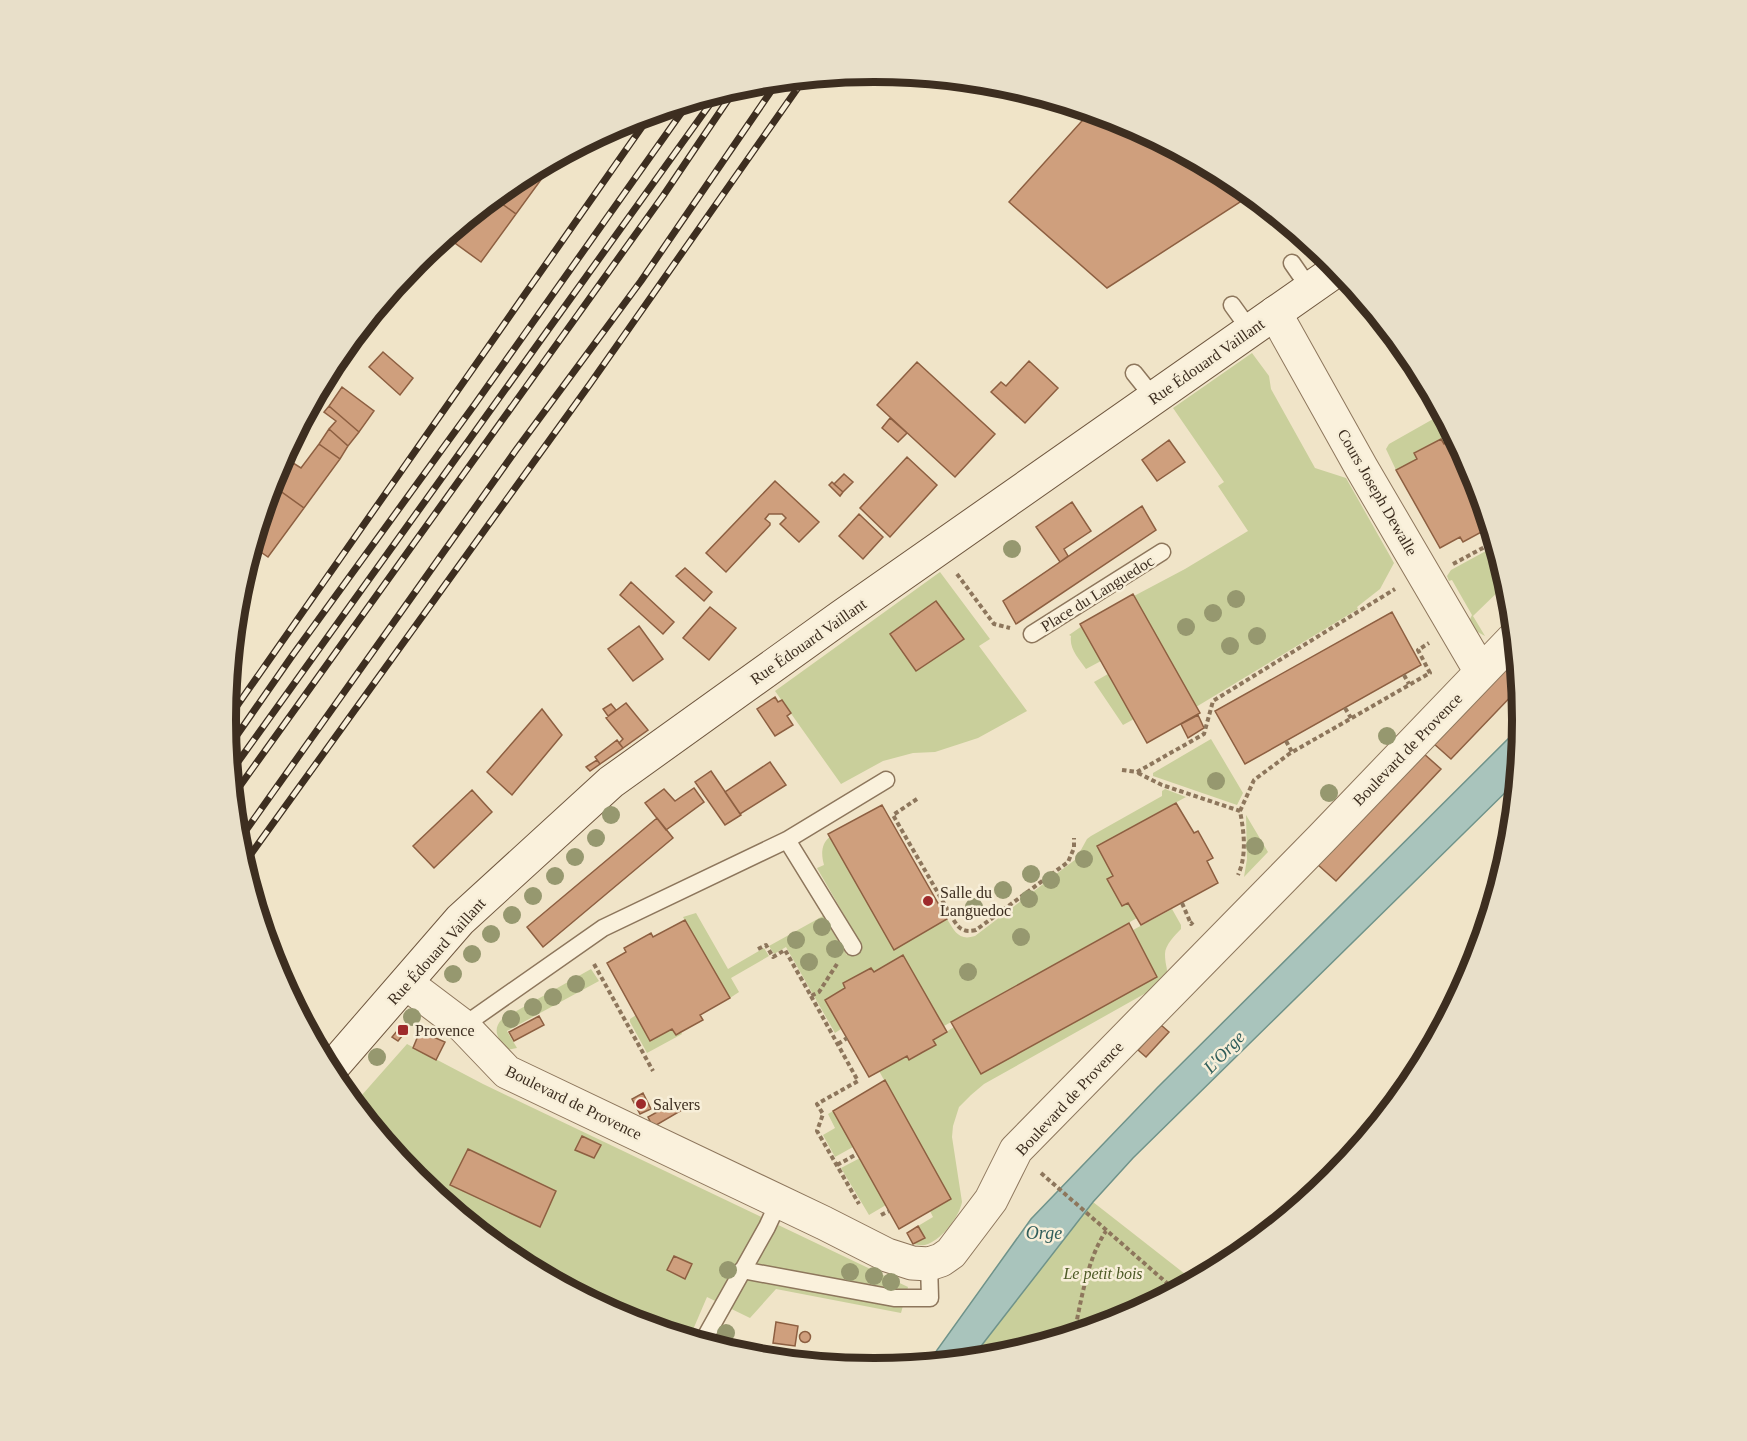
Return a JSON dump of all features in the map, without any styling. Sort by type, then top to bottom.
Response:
[{"type":"street","name":"Rue Édouard Vaillant","points":[[336,1063],[460,920],[611,782],[939,549],[1144,386],[1252,316],[1301,276],[1327,271]]},
{"type":"street","name":"Cours Joseph Dewalle","points":[[1252,316],[1361,467],[1481,672]]},
{"type":"street","name":"Boulevard de Provence","points":[[406,983],[463,1026],[507,1072],[887,1255],[912,1263],[930,1264],[951,1253],[991,1200],[1016,1150],[1322,838],[1507,645]]},
{"type":"lane","name":"Place du Languedoc","points":[[1032,634],[1162,552]]},
{"type":"lane","points":[[463,1026],[603,928],[787,840],[886,780]]},
{"type":"lane","points":[[787,840],[853,947]]},
{"type":"lane","points":[[706,1336],[767,1227],[779,1201]]},
{"type":"lane","points":[[742,1270],[894,1298],[930,1298],[930,1264]]},
{"type":"path","points":[[1137,772],[1204,734],[1213,701],[1423,570],[1446,568],[1487,546]]},
{"type":"path","points":[[939,549],[994,624],[1032,634]]},
{"type":"path","points":[[1238,877],[1244,851],[1244,828],[1240,811],[1254,780],[1292,752],[1430,673],[1418,650],[1430,642]]},
{"type":"path","points":[[1404,675],[1409,684]]},
{"type":"path","points":[[1345,708],[1351,718]]},
{"type":"path","points":[[1286,741],[1292,752]]},
{"type":"path","points":[[1122,770],[1137,772],[1162,785],[1240,811]]},
{"type":"path","points":[[917,800],[893,815],[953,920],[964,931],[976,930],[1068,862],[1074,848],[1074,838]]},
{"type":"path","points":[[1182,903],[1191,924],[1199,916]]},
{"type":"path","points":[[582,942],[653,1071]]},
{"type":"path","points":[[758,949],[766,945],[773,957],[785,950],[858,1081],[817,1104],[823,1114],[818,1131],[864,1212]]},
{"type":"path","points":[[811,996],[819,992],[846,951],[853,947]]},
{"type":"path","points":[[838,1044],[847,1038]]},
{"type":"path","points":[[815,1141],[822,1138]]},
{"type":"path","points":[[837,1165],[857,1154]]},
{"type":"path","points":[[1054,1185],[1170,1286]]},
{"type":"path","points":[[879,1216],[889,1211]]},
{"type":"path","points":[[1076,1326],[1085,1285],[1099,1241],[1106,1231]]},
{"type":"green space","points":[[1252,353],[1269,376],[1271,389],[1315,468],[1346,478],[1394,563],[1380,589],[1357,607],[1358,609],[1196,707],[1134,596],[1185,569],[1248,531],[1218,486],[1224,482],[1173,408]]},
{"type":"green space","points":[[1435,418],[1448,442],[1444,444],[1441,439],[1415,452],[1417,459],[1396,470],[1386,449],[1389,444]]},
{"type":"green space","points":[[1488,550],[1498,592],[1473,616],[1485,636],[1474,630],[1469,621],[1472,615],[1452,580],[1449,581],[1447,576],[1451,570]]},
{"type":"green space","points":[[940,572],[990,639],[979,646],[1027,711],[978,738],[935,752],[913,753],[883,761],[841,784],[775,691]]},
{"type":"green space","points":[[1082,626],[1101,661],[1086,669],[1073,650],[1069,635]]},
{"type":"green space","points":[[1108,674],[1134,719],[1123,725],[1094,682]]},
{"type":"green space","points":[[1211,739],[1243,793],[1237,805],[1153,776],[1153,773]]},
{"type":"green space","points":[[1165,789],[1186,797],[1097,846],[1137,918],[944,1026],[903,956],[874,972],[871,968],[844,983],[845,988],[825,1000],[841,1029],[835,1033],[786,947],[774,954],[769,946],[823,916],[847,955],[862,946],[817,868],[824,865],[822,849],[830,837],[898,947],[947,919],[958,934],[970,937],[975,936],[1076,859],[1087,839],[1162,796],[1162,791]]},
{"type":"green space","points":[[1246,815],[1268,852],[1244,877],[1247,859]]},
{"type":"green space","points":[[1172,909],[1181,929],[1165,951],[1167,972],[1162,984],[984,1084],[959,1107],[952,1137],[962,1202],[958,1214],[950,1226],[934,1241],[926,1245],[913,1244],[925,1238],[918,1226],[933,1217],[930,1211],[951,1199],[879,1071],[907,1056],[910,1060],[936,1045],[933,1040],[954,1027],[981,1074],[1157,977],[1133,930]]},
{"type":"green space","points":[[696,913],[728,969],[764,948],[769,956],[731,978],[739,992],[730,998],[683,917]]},
{"type":"green space","points":[[591,969],[599,981],[507,1031],[517,1048],[507,1050],[499,1039],[497,1031],[502,1019]]},
{"type":"green space","points":[[636,1015],[650,1041],[672,1029],[676,1035],[681,1032],[682,1034],[647,1053],[630,1022],[630,1019]]},
{"type":"green space","points":[[407,1044],[483,1084],[908,1287],[901,1313],[776,1289],[750,1318],[707,1297],[692,1332],[629,1310],[554,1273],[485,1227],[422,1172],[359,1098]]},
{"type":"green space","points":[[833,1111],[853,1147],[835,1157],[823,1135],[835,1128],[828,1114]]},
{"type":"green space","points":[[860,1158],[886,1205],[869,1215],[841,1168]]},
{"type":"green space","name":"Le petit bois","points":[[1093,1202],[1188,1276],[1156,1293],[1079,1325],[1039,1337],[979,1349]]},
{"type":"water","name":"Orge","points":[[1511,736],[1507,791],[1133,1158],[1093,1202],[979,1349],[933,1355],[1031,1219],[1157,1088]]},
{"type":"building","points":[[1084,118],[1156,148],[1193,168],[1243,200],[1107,288],[1009,202]]},
{"type":"building","points":[[546,173],[516,214],[501,203]]},
{"type":"building","points":[[501,203],[516,214],[481,262],[453,241]]},
{"type":"building","points":[[383,352],[413,378],[400,395],[369,367]]},
{"type":"building","points":[[1029,361],[1058,388],[1025,423],[991,392],[1001,382],[1006,386]]},
{"type":"building","points":[[917,362],[995,434],[955,477],[877,405]]},
{"type":"building","points":[[342,387],[374,411],[359,432],[329,406]]},
{"type":"building","points":[[329,406],[359,432],[348,446],[329,429],[336,421],[324,412]]},
{"type":"building","points":[[890,418],[907,433],[898,442],[882,428]]},
{"type":"building","points":[[329,429],[348,446],[340,459],[319,444]]},
{"type":"building","points":[[1441,439],[1444,444],[1448,442],[1463,476],[1483,531],[1463,542],[1460,537],[1440,548],[1396,470],[1417,459],[1414,453]]},
{"type":"building","points":[[1169,440],[1185,462],[1157,481],[1142,460]]},
{"type":"building","points":[[319,444],[340,459],[304,508],[279,490],[291,461],[301,468]]},
{"type":"building","points":[[907,457],[937,485],[890,537],[860,508]]},
{"type":"building","points":[[844,474],[853,482],[843,492],[834,484]]},
{"type":"building","points":[[775,481],[819,522],[799,542],[780,524],[786,518],[782,514],[769,514],[765,519],[770,525],[726,572],[706,553]]},
{"type":"building","points":[[832,482],[843,492],[840,496],[829,485]]},
{"type":"building","points":[[279,490],[304,508],[268,557],[258,550]]},
{"type":"building","points":[[1072,502],[1091,531],[1064,549],[1068,556],[1060,562],[1036,527]]},
{"type":"building","points":[[1142,506],[1156,530],[1016,624],[1003,601]]},
{"type":"building","points":[[859,514],[883,537],[863,559],[839,536]]},
{"type":"building","points":[[685,568],[712,592],[704,601],[676,576]]},
{"type":"building","points":[[631,582],[674,622],[663,634],[620,595]]},
{"type":"building","points":[[1133,594],[1200,713],[1147,743],[1080,624]]},
{"type":"building","points":[[936,601],[964,639],[916,671],[890,634]]},
{"type":"building","points":[[710,607],[736,628],[709,660],[683,638]]},
{"type":"building","points":[[1392,612],[1421,665],[1245,764],[1215,711]]},
{"type":"building","points":[[639,626],[663,659],[633,681],[608,649]]},
{"type":"building","points":[[1509,664],[1511,697],[1451,759],[1433,743]]},
{"type":"building","points":[[775,697],[778,702],[782,700],[791,713],[787,716],[793,725],[775,736],[757,709]]},
{"type":"building","points":[[626,703],[648,730],[623,748],[619,743],[623,739],[606,718]]},
{"type":"building","points":[[611,704],[616,710],[608,716],[603,709]]},
{"type":"building","points":[[542,709],[562,735],[512,795],[487,772]]},
{"type":"building","points":[[1198,715],[1204,728],[1188,738],[1181,724]]},
{"type":"building","points":[[617,740],[623,748],[600,764],[595,757]]},
{"type":"building","points":[[1423,753],[1441,769],[1336,881],[1317,864]]},
{"type":"building","points":[[597,760],[600,764],[590,771],[586,767]]},
{"type":"building","points":[[770,762],[786,785],[740,814],[725,792]]},
{"type":"building","points":[[711,771],[741,815],[725,825],[695,782]]},
{"type":"building","points":[[694,788],[704,802],[666,830],[645,803],[664,789],[675,801]]},
{"type":"building","points":[[472,790],[492,812],[434,868],[413,846]]},
{"type":"building","points":[[1176,803],[1194,833],[1198,831],[1213,858],[1207,861],[1218,883],[1141,925],[1128,903],[1122,906],[1107,879],[1113,876],[1097,846]]},
{"type":"building","points":[[882,805],[947,919],[894,950],[828,834]]},
{"type":"building","points":[[657,818],[673,838],[543,947],[527,927]]},
{"type":"building","points":[[685,920],[730,998],[700,1015],[703,1020],[676,1035],[672,1029],[650,1041],[607,963],[626,952],[624,948],[651,933],[653,937]]},
{"type":"building","points":[[1129,923],[1157,977],[981,1074],[951,1022]]},
{"type":"building","points":[[903,955],[947,1032],[933,1040],[936,1045],[909,1060],[907,1056],[869,1077],[825,1000],[845,988],[843,983],[871,968],[874,972]]},
{"type":"building","points":[[539,1016],[544,1025],[514,1041],[509,1032]]},
{"type":"building","points":[[402,1025],[407,1030],[398,1041],[392,1037]]},
{"type":"building","points":[[1161,1025],[1169,1032],[1146,1057],[1138,1050]]},
{"type":"building","points":[[420,1031],[445,1042],[436,1060],[413,1048]]},
{"type":"building","points":[[885,1080],[951,1199],[899,1229],[833,1111]]},
{"type":"building","name":"Salvers","points":[[643,1093],[651,1109],[640,1114],[632,1099]]},
{"type":"building","points":[[677,1101],[682,1110],[653,1127],[648,1117]]},
{"type":"building","points":[[582,1136],[601,1145],[594,1158],[575,1150]]},
{"type":"building","points":[[468,1149],[556,1191],[540,1227],[450,1185]]},
{"type":"building","points":[[918,1226],[925,1238],[913,1244],[907,1233]]},
{"type":"building","points":[[674,1256],[692,1264],[685,1279],[667,1270]]},
{"type":"building","points":[[776,1322],[798,1326],[795,1346],[773,1343]]},
{"type":"building","points":[[805,1332],[809,1333],[809,1341],[805,1342],[801,1341],[800,1337],[801,1333]]},
{"type":"railway","points":[[250,855],[590,384],[798,87]]},
{"type":"railway","points":[[246,831],[516,450],[641,281],[771,91]]},
{"type":"railway","points":[[239,787],[663,196],[728,100]]},
{"type":"railway","points":[[237,763],[710,103]]},
{"type":"railway","points":[[236,736],[682,112]]},
{"type":"railway","points":[[236,707],[643,126]]},
{"type":"place","name":"Salle du Languedoc","points":[[928,901]]},
{"type":"place","name":"Provence","points":[[403,1030]]},
{"type":"place","name":"Salvers","points":[[641,1104]]},
{"type":"water label","name":"L'Orge","points":[[1224,1052]]}]
